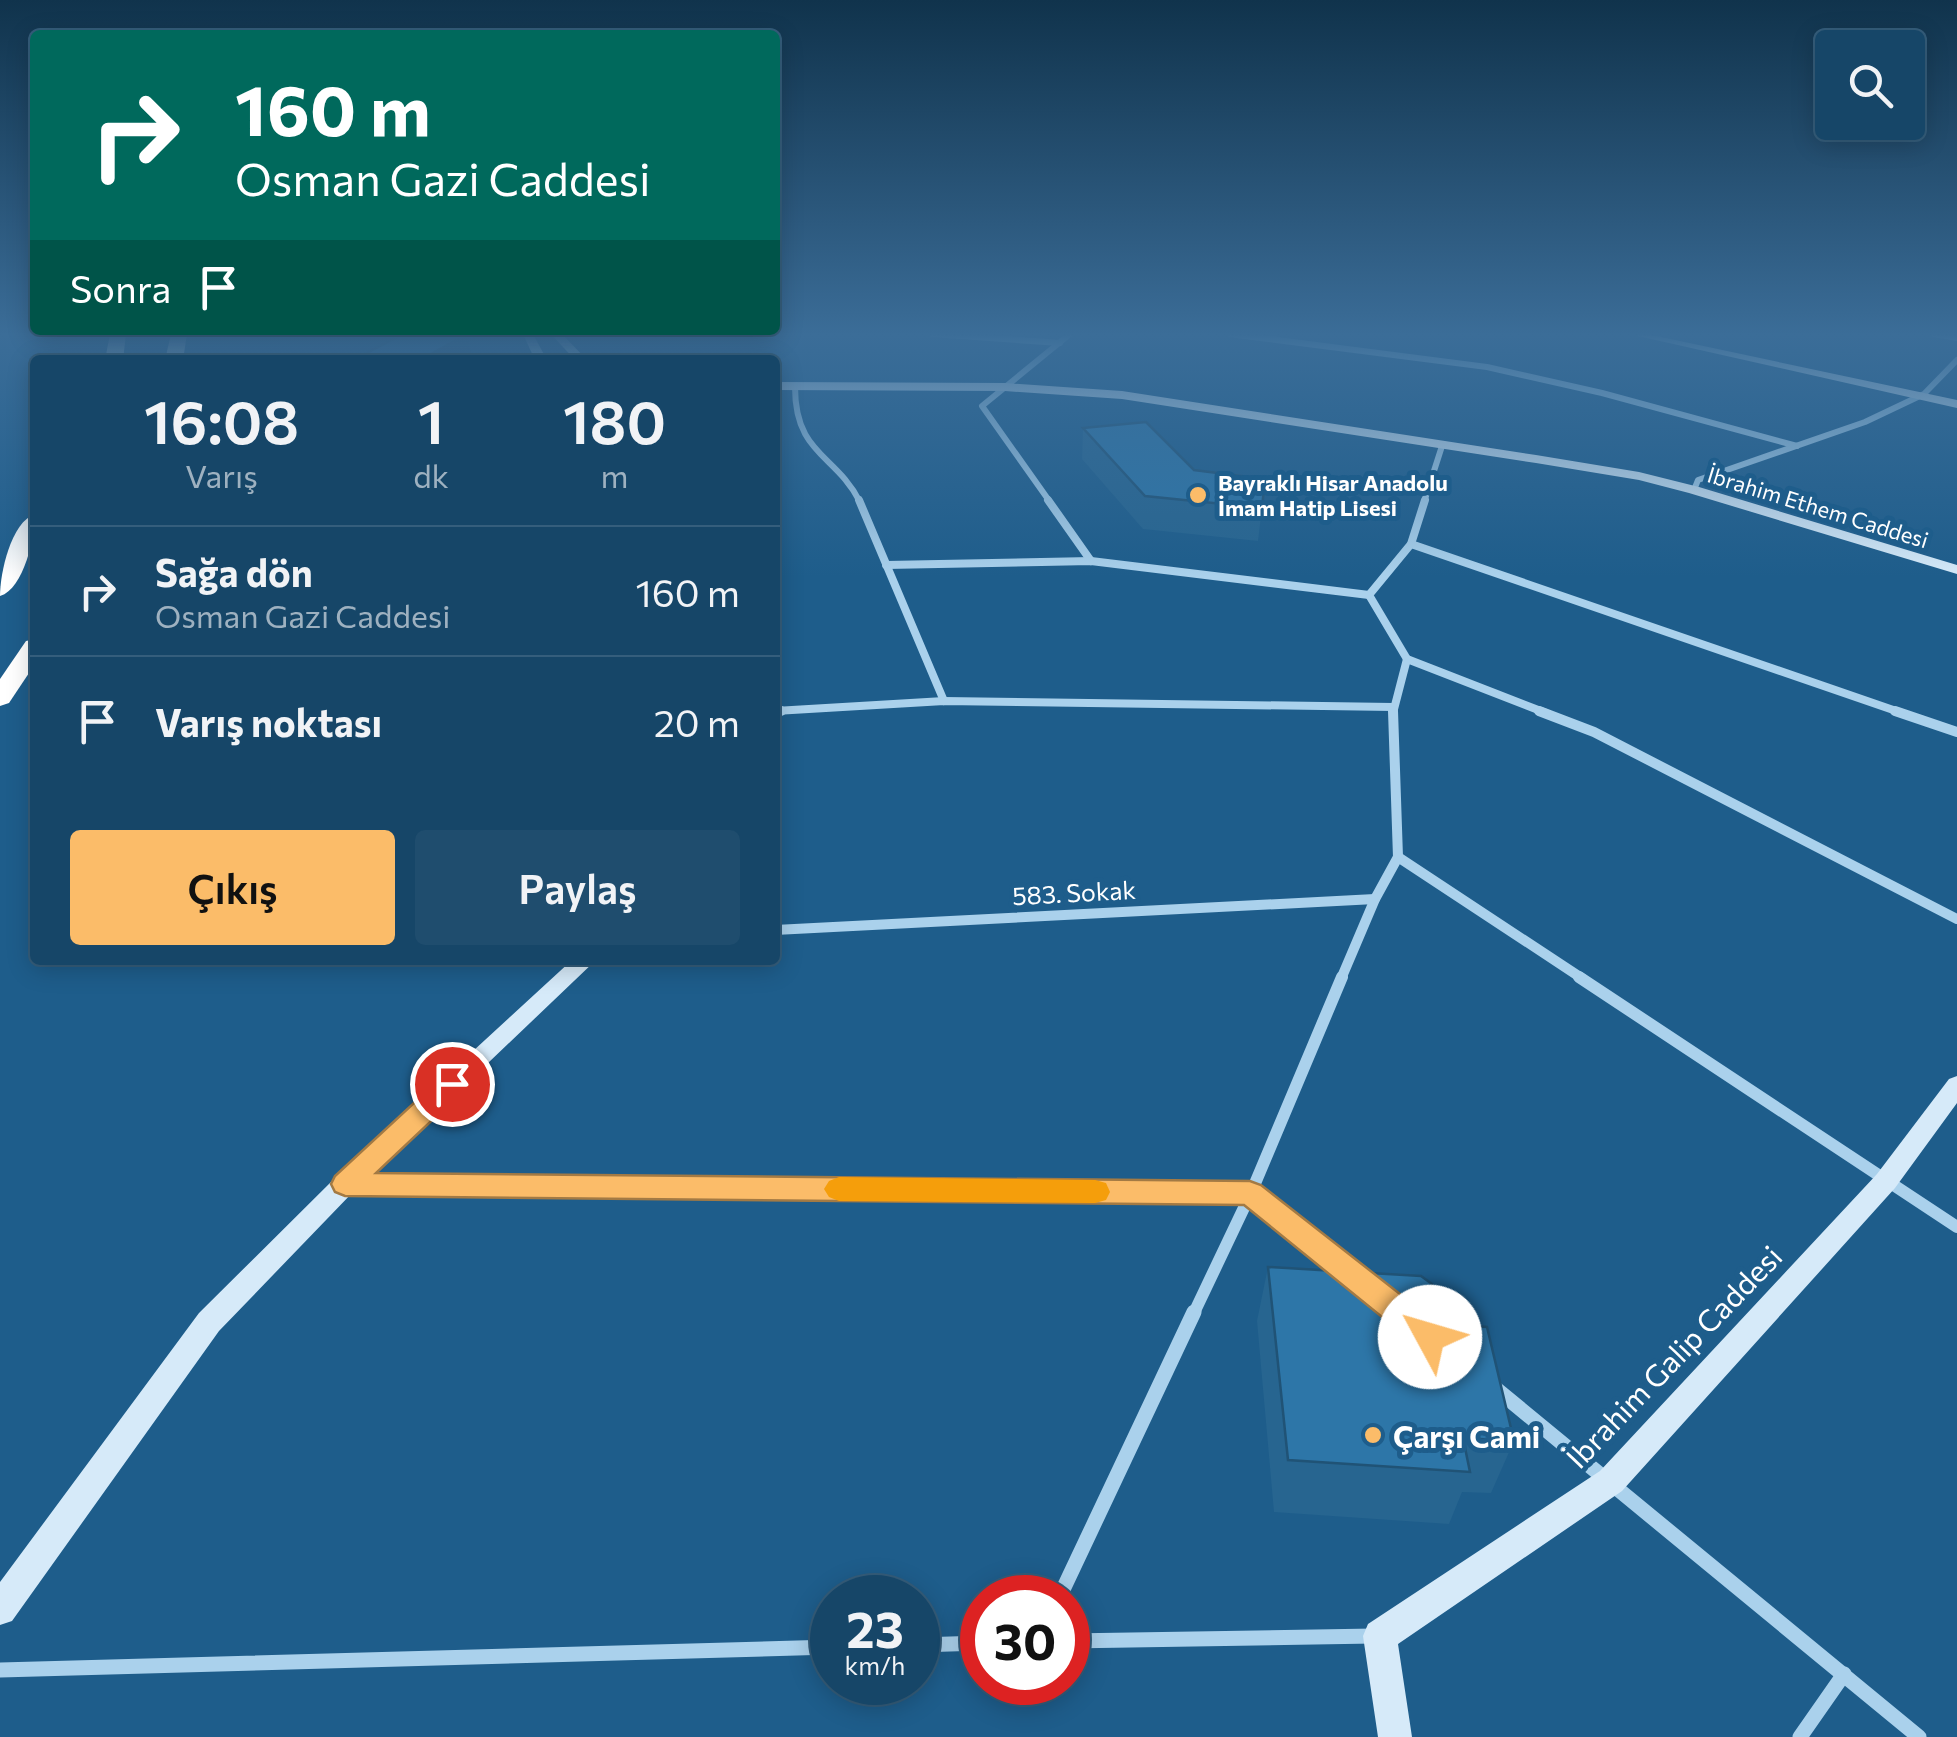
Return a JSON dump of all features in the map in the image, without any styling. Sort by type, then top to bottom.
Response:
[{"type":"highway","points":[[0,589],[30,530]]},
{"type":"highway","points":[[0,698],[30,653]]},
{"type":"main road","name":"İbrahim Ethem Caddesi","points":[[1248,415],[1639,476],[1957,570]]},
{"type":"main road","points":[[0,1610],[209,1322],[345,1184],[580,965]]},
{"type":"main road","name":"İbrahim Galip Caddesi","points":[[1380,1636],[1610,1481],[1886,1181],[1957,1085]]},
{"type":"main road","points":[[1380,1636],[1395,1737]]},
{"type":"street","points":[[797,415],[811,448],[857,496],[944,701]]},
{"type":"street","points":[[988,415],[1091,561]]},
{"type":"street","points":[[1684,415],[1798,446]]},
{"type":"street","points":[[1694,490],[1698,480],[1880,415]]},
{"type":"street","points":[[1369,594],[1411,544],[1442,446]]},
{"type":"street","points":[[1411,544],[1957,732]]},
{"type":"street","points":[[886,566],[1091,561],[1369,594]]},
{"type":"street","points":[[1369,594],[1407,658],[1594,732],[1957,919]]},
{"type":"street","points":[[1069,1575],[1250,1193],[1374,899],[1398,857],[1393,707],[1407,658]]},
{"type":"street","points":[[780,711],[944,701],[1393,707]]},
{"type":"street","points":[[1398,857],[1957,1227]]},
{"type":"street","name":"583. Sokak","points":[[780,930],[1374,899]]},
{"type":"street","points":[[345,1184],[1250,1193],[1370,1289]]},
{"type":"street","points":[[1476,1373],[1919,1737]]},
{"type":"street","points":[[1090,1641],[1380,1636]]},
{"type":"street","points":[[0,1670],[810,1648]]},
{"type":"street","points":[[1800,1737],[1844,1674]]},
{"type":"building","points":[[1146,422],[1194,470],[1265,479],[1262,508],[1145,496],[1083,428]]},
{"type":"building","name":"Çarşı Cami","points":[[1268,1267],[1421,1276],[1432,1284],[1440,1324],[1487,1327],[1514,1441],[1463,1438],[1470,1472],[1288,1460]]},
{"type":"slow traffic","points":[[839,1189],[1095,1192]]},
{"type":"place","name":"Bayraklı Hisar Anadolu İmam Hatip Lisesi","points":[[1198,495]]},
{"type":"place","name":"Çarşı Cami","points":[[1373,1435]]},
{"type":"route","points":[[452,1084],[345,1184],[1250,1193],[1430,1337]]}]
